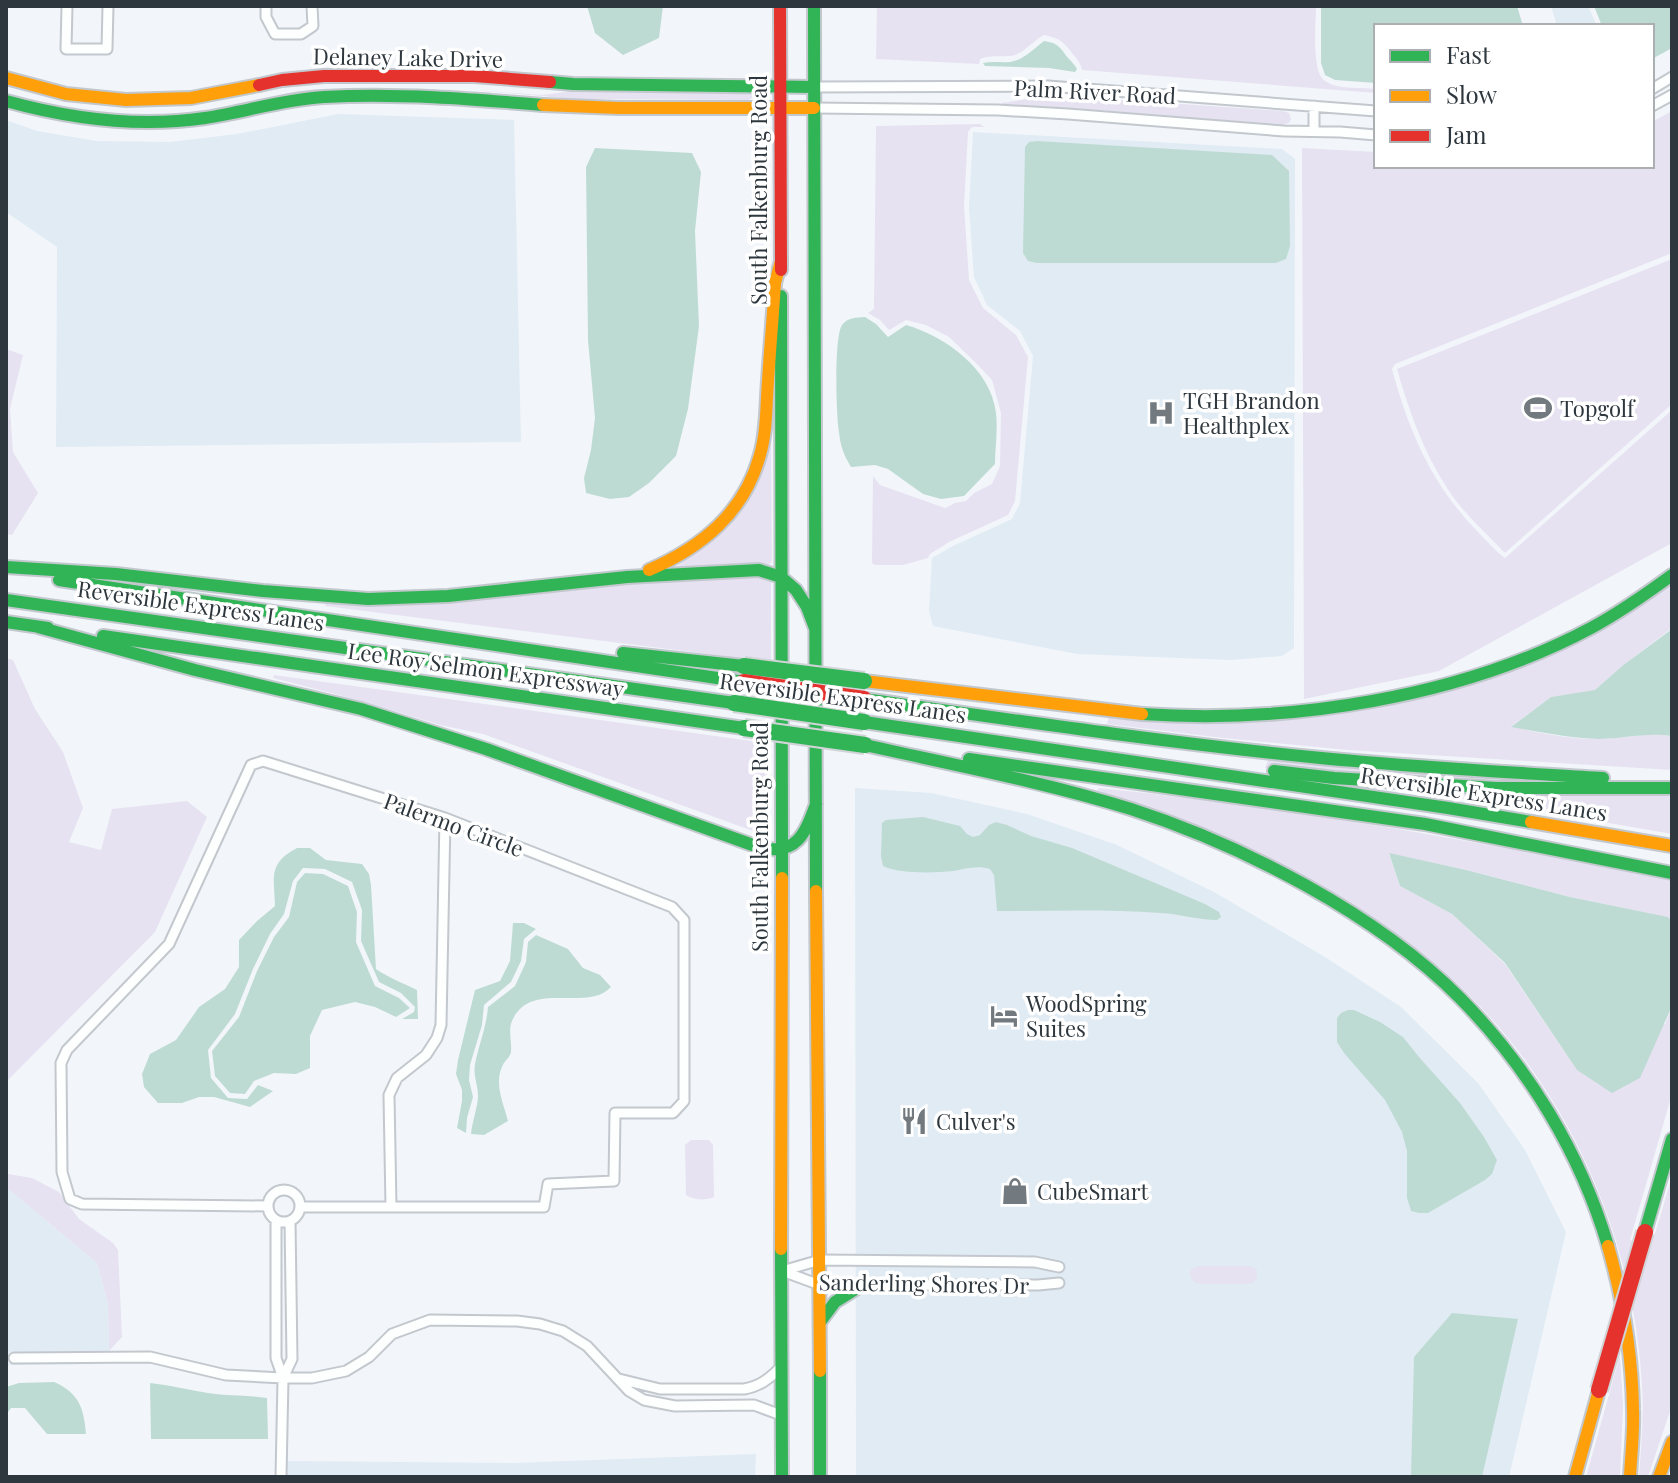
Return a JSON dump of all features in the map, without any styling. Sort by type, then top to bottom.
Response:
[{"type":"main road","name":"South Falkenburg Road","points":[[780,6],[782,1477]]},
{"type":"main road","points":[[814,6],[820,1477]]},
{"type":"main road","name":"Delaney Lake Drive","points":[[6,78],[66,94],[126,100],[191,98],[282,80],[324,76],[474,76],[573,84],[814,87]]},
{"type":"main road","name":"Delaney Lake Drive","points":[[6,101],[86,119],[154,122],[204,118],[323,97],[442,97],[602,107],[814,108]]},
{"type":"main road","points":[[627,577],[667,563],[699,545],[725,522],[747,490],[763,439],[775,283],[781,261]]},
{"type":"main road","points":[[6,570],[116,574],[287,594],[368,599],[460,595],[627,577],[753,570],[783,577],[797,590],[815,628]]},
{"type":"main road","name":"Lee Roy Selmon Expressway","points":[[6,570],[485,643],[741,686]]},
{"type":"main road","points":[[741,686],[864,681],[1151,715],[1219,717],[1323,709],[1454,683],[1519,661],[1582,633],[1634,603],[1672,575]]},
{"type":"main road","name":"Reversible Express Lanes","points":[[6,600],[588,684],[741,686],[864,711],[1672,846]]},
{"type":"main road","name":"Lee Roy Selmon Expressway","points":[[6,622],[865,745]]},
{"type":"main road","points":[[38,627],[195,670],[361,709],[486,749],[751,845],[780,850],[793,844],[808,824],[816,804]]},
{"type":"main road","points":[[741,686],[864,711],[1422,767],[1672,785]]},
{"type":"main road","points":[[865,745],[1425,824],[1672,873]]},
{"type":"main road","points":[[865,745],[1094,798],[1208,838],[1334,903],[1411,956],[1459,997],[1517,1065],[1564,1136],[1581,1170],[1608,1243],[1619,1280],[1632,1362],[1634,1417],[1630,1477]]},
{"type":"main road","points":[[1575,1477],[1672,1139]]},
{"type":"main road","points":[[820,1322],[835,1302],[862,1285]]},
{"type":"main road","points":[[1659,1477],[1672,1442]]},
{"type":"street","points":[[67,6],[66,49],[107,49],[108,6]]},
{"type":"street","points":[[266,6],[266,17],[275,34],[301,34],[313,26],[312,6]]},
{"type":"street","points":[[1654,88],[1672,77]]},
{"type":"street","name":"Palm River Road","points":[[814,87],[1048,86],[1374,111]]},
{"type":"street","points":[[1654,105],[1672,95]]},
{"type":"street","points":[[1314,106],[1314,131]]},
{"type":"street","name":"Palm River Road","points":[[814,108],[998,110],[1374,135]]},
{"type":"street","name":"Palermo Circle","points":[[267,1206],[82,1204],[70,1199],[62,1172],[61,1063],[67,1050],[169,944],[251,765],[263,761],[445,818],[672,907],[684,920],[684,1101],[673,1113],[615,1113],[614,1181],[548,1184],[544,1207],[300,1207]]},
{"type":"street","points":[[391,1207],[389,1095],[397,1078],[426,1055],[441,1025],[445,818]]},
{"type":"street","points":[[282,1190],[292,1192],[300,1207],[290,1221],[285,1222],[276,1220],[267,1206],[272,1195],[282,1190]]},
{"type":"street","points":[[276,1220],[276,1358],[283,1378],[281,1477]]},
{"type":"street","points":[[283,1378],[292,1359],[290,1221]]},
{"type":"street","name":"Sanderling Shores Dr","points":[[782,1271],[820,1260],[1035,1262],[1059,1267]]},
{"type":"street","name":"Sanderling Shores Dr","points":[[782,1271],[820,1285],[1059,1283]]},
{"type":"street","points":[[14,1358],[150,1357],[226,1375],[312,1378],[346,1371],[369,1357],[392,1334],[430,1320],[517,1321],[563,1331],[587,1346],[629,1391],[644,1400],[675,1406],[754,1405],[781,1415]]},
{"type":"street","points":[[616,1378],[660,1389],[744,1389],[768,1380],[782,1366]]},
{"type":"shaded area","points":[[587,6],[663,6],[659,38],[623,55],[595,33]]},
{"type":"shaded area","points":[[877,6],[1316,6],[1316,58],[1321,76],[1336,86],[1374,89],[1374,93],[1082,70],[1064,43],[1044,35],[1015,55],[980,59],[979,64],[876,59]]},
{"type":"shaded area","points":[[1321,6],[1517,6],[1522,24],[1374,24],[1374,83],[1335,80],[1325,75],[1321,63]]},
{"type":"shaded area","points":[[1551,6],[1588,6],[1596,24],[1556,24]]},
{"type":"shaded area","points":[[1594,6],[1672,6],[1672,48],[1654,58],[1654,24],[1601,24]]},
{"type":"shaded area","points":[[1044,41],[1059,47],[1077,69],[1075,72],[985,66],[983,63],[1015,61]]},
{"type":"shaded area","points":[[473,90],[543,95],[572,91],[751,92],[754,97],[749,100],[574,99]]},
{"type":"shaded area","points":[[1051,95],[1283,111],[1289,113],[1291,119],[1282,125],[1002,105]]},
{"type":"shaded area","points":[[1672,111],[1672,253],[1395,364],[1392,369],[1406,414],[1435,476],[1462,514],[1505,558],[1672,410],[1672,543],[1439,671],[1304,699],[1302,148],[1374,152],[1374,168],[1654,168],[1654,121]]},
{"type":"shaded area","points":[[338,114],[514,120],[521,442],[56,447],[57,247],[6,212],[6,120],[37,131],[96,141],[170,142],[237,134]]},
{"type":"shaded area","points":[[980,124],[984,127],[972,127],[968,132],[964,206],[969,280],[983,308],[1016,335],[1028,357],[1015,501],[1008,515],[949,542],[928,558],[903,565],[875,565],[872,563],[873,476],[880,485],[945,508],[966,501],[992,484],[1000,466],[1001,413],[992,380],[949,337],[926,325],[906,320],[889,330],[868,313],[874,309],[876,126]]},
{"type":"shaded area","name":"TGH Brandon Healthplex","points":[[973,132],[1282,149],[1295,159],[1294,648],[1282,656],[1231,660],[1077,654],[933,626],[929,611],[932,558],[1012,519],[1020,503],[1033,356],[1020,331],[987,305],[974,277],[969,207]]},
{"type":"shaded area","points":[[1029,142],[1272,155],[1289,171],[1290,246],[1286,259],[1276,263],[1028,261],[1023,253],[1025,147]]},
{"type":"shaded area","points":[[595,148],[692,153],[701,172],[695,231],[699,326],[688,409],[676,456],[649,483],[629,497],[610,499],[586,493],[584,478],[595,418],[588,340],[586,167]]},
{"type":"shaded area","name":"Topgolf","points":[[1672,259],[1672,404],[1505,553],[1474,522],[1438,474],[1406,400],[1397,369]]},
{"type":"shaded area","points":[[865,317],[888,337],[906,325],[936,337],[964,357],[985,382],[996,413],[995,464],[964,496],[941,499],[923,494],[888,469],[875,465],[851,467],[841,446],[838,423],[836,376],[839,332],[844,322]]},
{"type":"shaded area","points":[[6,349],[23,355],[10,409],[13,452],[38,493],[12,535],[6,534]]},
{"type":"shaded area","points":[[771,425],[772,561],[769,565],[670,572],[724,529]]},
{"type":"shaded area","points":[[735,576],[771,579],[771,662],[325,606],[326,603]]},
{"type":"shaded area","points":[[1672,581],[1672,628],[1594,691],[1551,697],[1512,726],[1579,738],[1672,736],[1672,770],[1348,750],[1107,724],[1109,716],[1192,721],[1473,681]]},
{"type":"shaded area","points":[[1672,629],[1672,736],[1587,738],[1511,727],[1551,697],[1595,690]]},
{"type":"shaded area","points":[[6,658],[13,660],[35,709],[63,752],[83,808],[69,842],[101,850],[112,809],[187,801],[207,817],[155,932],[6,1082]]},
{"type":"shaded area","points":[[274,675],[766,743],[768,830],[759,833],[483,734],[273,678]]},
{"type":"shaded area","points":[[1268,760],[1600,790],[1672,793],[1672,834],[1265,768]]},
{"type":"shaded area","points":[[855,788],[931,793],[1027,814],[1117,845],[1214,892],[1325,957],[1401,1007],[1478,1083],[1525,1150],[1566,1232],[1509,1477],[856,1477]]},
{"type":"shaded area","points":[[1098,788],[1242,805],[1386,827],[1672,881],[1672,921],[1667,917],[1389,854],[1400,886],[1452,914],[1505,964],[1577,1070],[1665,1024],[1672,1006],[1672,1094],[1630,1240],[1651,1247],[1672,1176],[1672,1405],[1648,1477],[1639,1477],[1642,1386],[1636,1326],[1624,1268],[1606,1211],[1583,1156],[1555,1104],[1521,1055],[1483,1010],[1440,968],[1361,911],[1266,857],[1201,828],[1098,791]]},
{"type":"shaded area","points":[[923,817],[960,826],[973,837],[996,822],[1007,825],[1072,848],[1205,904],[1219,912],[1221,917],[1210,920],[1120,911],[997,911],[994,875],[990,869],[976,867],[917,872],[883,866],[882,823]]},
{"type":"shaded area","points":[[297,848],[310,848],[326,860],[362,864],[369,874],[371,885],[376,969],[417,990],[418,1019],[402,1019],[414,1012],[415,1007],[401,993],[379,982],[361,941],[362,910],[352,882],[325,869],[303,868],[293,881],[284,914],[270,934],[235,1014],[208,1050],[211,1078],[228,1098],[247,1099],[258,1085],[273,1091],[250,1107],[214,1097],[199,1097],[182,1103],[158,1103],[144,1087],[142,1074],[150,1054],[176,1040],[199,1007],[225,989],[239,967],[239,940],[275,906],[277,865]]},
{"type":"shaded area","points":[[1389,853],[1570,897],[1668,917],[1672,921],[1672,1006],[1640,1078],[1612,1093],[1577,1070],[1505,963],[1452,914],[1400,886]]},
{"type":"shaded area","points":[[305,873],[323,874],[348,886],[357,912],[356,942],[375,986],[399,998],[410,1008],[396,1017],[355,1002],[322,1010],[310,1036],[310,1068],[296,1074],[274,1073],[254,1081],[245,1094],[230,1093],[215,1076],[212,1051],[239,1017],[274,937],[289,917],[297,882]]},
{"type":"shaded area","points":[[513,923],[524,923],[536,929],[524,939],[521,961],[511,982],[484,1005],[482,1025],[470,1065],[473,1097],[466,1133],[457,1128],[462,1101],[456,1074],[458,1060],[475,990],[500,981],[510,961]]},
{"type":"shaded area","points":[[536,935],[568,949],[583,968],[600,975],[611,987],[601,994],[545,999],[520,1009],[511,1024],[511,1052],[499,1080],[508,1121],[484,1135],[471,1134],[478,1096],[475,1064],[488,1007],[515,986],[526,962],[528,942]]},
{"type":"shaded area","points":[[1348,1010],[1380,1022],[1403,1037],[1460,1103],[1497,1160],[1492,1174],[1485,1180],[1428,1213],[1411,1211],[1407,1198],[1407,1151],[1402,1132],[1385,1100],[1337,1042],[1337,1018]]},
{"type":"shaded area","points":[[691,1140],[709,1140],[713,1145],[714,1197],[696,1199],[686,1195],[685,1145]]},
{"type":"shaded area","points":[[6,1155],[8,1174],[32,1178],[59,1192],[79,1219],[118,1250],[122,1337],[109,1351],[108,1304],[97,1263],[6,1187]]},
{"type":"shaded area","points":[[6,1187],[97,1263],[108,1304],[109,1351],[9,1352],[8,1364],[109,1364],[6,1365]]},
{"type":"shaded area","points":[[1199,1266],[1250,1266],[1257,1270],[1257,1277],[1251,1284],[1199,1284],[1190,1272]]},
{"type":"shaded area","points":[[1452,1313],[1518,1319],[1482,1477],[1411,1477],[1414,1357]]},
{"type":"shaded area","points":[[1620,1355],[1623,1406],[1620,1477],[1586,1477]]},
{"type":"shaded area","points":[[54,1382],[79,1402],[86,1434],[47,1434],[25,1408],[11,1408],[6,1415],[6,1387],[19,1383]]},
{"type":"shaded area","points":[[150,1383],[208,1393],[267,1398],[268,1439],[151,1439]]},
{"type":"shaded area","points":[[756,1454],[755,1477],[287,1477],[287,1461],[514,1463]]},
{"type":"traffic: fast","points":[[814,6],[816,891]]},
{"type":"traffic: fast","points":[[550,82],[814,87]]},
{"type":"traffic: fast","points":[[6,101],[55,113],[129,122],[205,118],[324,97],[406,96],[543,105]]},
{"type":"traffic: fast","points":[[781,296],[782,878]]},
{"type":"traffic: fast","points":[[6,567],[116,574],[263,591],[368,599],[448,596],[627,577],[759,570],[781,577],[796,590],[815,628]]},
{"type":"traffic: fast","points":[[1142,714],[1256,715],[1314,710],[1430,689],[1540,652],[1591,628],[1672,575]]},
{"type":"traffic: fast","points":[[59,580],[744,682]]},
{"type":"traffic: fast","points":[[6,600],[734,703]]},
{"type":"traffic: fast","points":[[6,622],[48,628]]},
{"type":"traffic: fast","points":[[38,627],[195,670],[361,709],[486,749],[761,848],[783,848],[798,840],[816,804]]},
{"type":"traffic: fast","points":[[103,636],[744,728]]},
{"type":"traffic: fast","points":[[623,653],[744,666]]},
{"type":"traffic: fast","points":[[744,666],[864,681]]},
{"type":"traffic: fast","points":[[864,699],[1255,751],[1384,764],[1603,778]]},
{"type":"traffic: fast","points":[[734,703],[864,722]]},
{"type":"traffic: fast","points":[[864,722],[1531,822]]},
{"type":"traffic: fast","points":[[744,728],[865,745]]},
{"type":"traffic: fast","points":[[865,745],[1032,782],[1131,809],[1262,862],[1349,911],[1427,967],[1460,998],[1508,1053],[1567,1144],[1583,1177],[1608,1246]]},
{"type":"traffic: fast","points":[[969,759],[1425,824],[1672,873]]},
{"type":"traffic: fast","points":[[1274,771],[1496,788],[1672,788]]},
{"type":"traffic: fast","points":[[1645,1232],[1672,1139]]},
{"type":"traffic: fast","points":[[781,1249],[782,1477]]},
{"type":"traffic: fast","points":[[820,1322],[835,1302],[862,1285]]},
{"type":"traffic: fast","points":[[820,1371],[820,1477]]},
{"type":"traffic: slow","points":[[6,78],[66,94],[126,100],[191,98],[259,85]]},
{"type":"traffic: slow","points":[[543,105],[814,108]]},
{"type":"traffic: slow","points":[[649,570],[686,550],[718,526],[732,511],[753,476],[764,437],[775,283],[781,261]]},
{"type":"traffic: slow","points":[[864,681],[1142,714]]},
{"type":"traffic: slow","points":[[1531,822],[1672,846]]},
{"type":"traffic: slow","points":[[781,1249],[782,878]]},
{"type":"traffic: slow","points":[[816,891],[820,1371]]},
{"type":"traffic: slow","points":[[1608,1246],[1629,1347],[1633,1418],[1630,1477]]},
{"type":"traffic: slow","points":[[1575,1477],[1599,1390]]},
{"type":"traffic: slow","points":[[1659,1477],[1672,1442]]},
{"type":"traffic: jam","points":[[780,6],[781,270]]},
{"type":"traffic: jam","points":[[259,85],[324,76],[474,76],[550,82]]},
{"type":"traffic: jam","points":[[744,682],[864,699]]},
{"type":"traffic: jam","points":[[1599,1390],[1645,1232]]},
{"type":"place","name":"Topgolf","points":[[1538,408]]},
{"type":"place","name":"TGH Brandon Healthplex","points":[[1161,413]]},
{"type":"place","name":"WoodSpring Suites","points":[[1004,1016]]},
{"type":"place","name":"Culver's","points":[[914,1121]]},
{"type":"place","name":"CubeSmart","points":[[1015,1191]]}]
